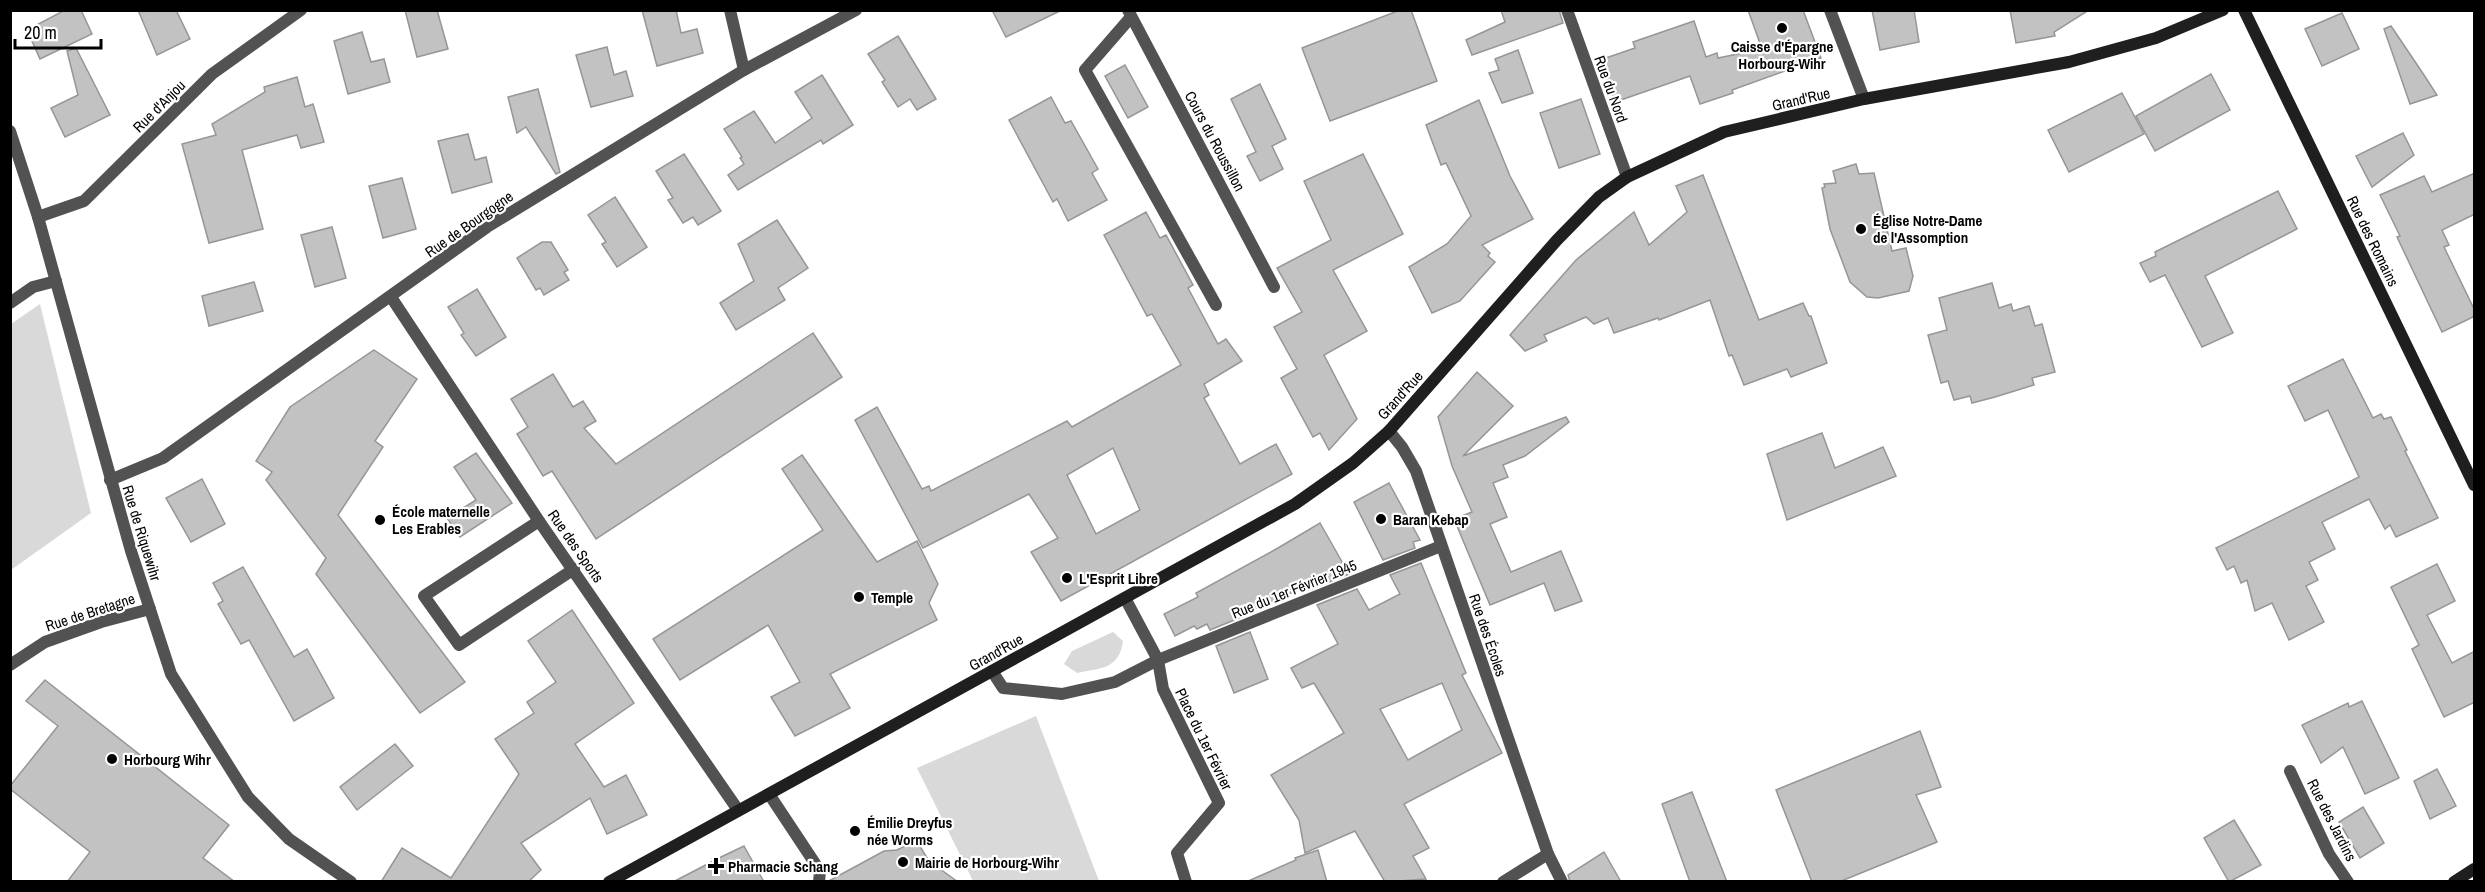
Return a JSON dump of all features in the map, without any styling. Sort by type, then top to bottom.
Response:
[{"type":"main road","name":"Grand'Rue","points":[[609,882],[1295,504],[1353,463],[1389,430],[1557,240],[1599,197],[1627,177],[1724,132],[1864,99],[2069,62],[2156,38],[2223,10]]},
{"type":"main road","name":"Rue des Romains","points":[[2244,10],[2475,485]]},
{"type":"main road","points":[[2454,882],[2475,869]]},
{"type":"street","name":"Rue d'Anjou","points":[[39,217],[84,201],[212,74],[301,10]]},
{"type":"street","points":[[730,10],[744,70]]},
{"type":"street","name":"Rue de Bourgogne","points":[[110,480],[163,458],[487,227],[744,70],[856,10]]},
{"type":"street","name":"Rue du Nord","points":[[1567,10],[1627,177]]},
{"type":"street","points":[[1830,10],[1864,99]]},
{"type":"street","points":[[1129,14],[1085,70],[1216,306]]},
{"type":"street","name":"Cours du Roussillon","points":[[1129,14],[1274,287]]},
{"type":"street","name":"Rue de Riquewihr","points":[[10,131],[39,217],[110,480],[171,674],[248,796],[289,839],[351,882]]},
{"type":"street","points":[[10,303],[33,287],[56,281]]},
{"type":"street","name":"Rue des Sports","points":[[391,297],[539,521],[738,810]]},
{"type":"street","name":"Rue des Écoles","points":[[1389,430],[1416,471],[1548,854],[1562,882]]},
{"type":"street","points":[[539,521],[424,596],[459,645],[574,569]]},
{"type":"street","name":"Rue du 1er Février 1945","points":[[1158,660],[1441,546]]},
{"type":"street","name":"Place du 1er Février","points":[[1125,598],[1158,660],[1163,689],[1219,803],[1177,853],[1186,882]]},
{"type":"street","name":"Rue de Bretagne","points":[[10,665],[45,642],[101,622],[150,609]]},
{"type":"street","points":[[992,671],[1004,688],[1062,694],[1115,682],[1158,660]]},
{"type":"street","name":"Rue des Jardins","points":[[2290,771],[2329,854],[2348,882]]},
{"type":"street","points":[[769,794],[820,872],[819,882]]},
{"type":"street","points":[[1503,882],[1548,854]]},
{"type":"shaded area","points":[[40,304],[91,513],[11,570],[11,324]]},
{"type":"shaded area","points":[[1113,632],[1123,641],[1118,657],[1108,666],[1077,673],[1064,664],[1072,651]]},
{"type":"shaded area","points":[[1036,716],[1099,881],[973,881],[917,768]]},
{"type":"building","points":[[65,10],[81,10],[92,34],[40,59],[27,30]]},
{"type":"building","points":[[138,10],[176,10],[190,39],[157,55]]},
{"type":"building","points":[[405,10],[437,10],[448,49],[417,57]]},
{"type":"building","points":[[642,10],[676,10],[681,33],[697,29],[703,53],[657,66]]},
{"type":"building","points":[[992,10],[1062,10],[1006,37]]},
{"type":"building","points":[[1400,10],[1411,10],[1437,81],[1330,121],[1302,48]]},
{"type":"building","points":[[1501,10],[1559,10],[1563,23],[1472,55],[1466,40],[1505,22]]},
{"type":"building","points":[[1748,10],[1803,10],[1821,58],[1700,104],[1690,76],[1615,102],[1600,60],[1635,48],[1633,42],[1694,21],[1706,57],[1717,53],[1718,58],[1762,49]]},
{"type":"building","points":[[1872,10],[1914,10],[1919,42],[1880,50]]},
{"type":"building","points":[[2010,10],[2089,10],[2054,32],[2055,36],[2016,43]]},
{"type":"building","points":[[2342,13],[2359,49],[2322,66],[2305,29]]},
{"type":"building","points":[[2391,26],[2437,95],[2410,104],[2384,29]]},
{"type":"building","points":[[362,32],[371,62],[384,59],[390,82],[348,94],[334,41]]},
{"type":"building","points":[[898,36],[936,99],[917,110],[910,99],[898,107],[882,82],[885,80],[868,54]]},
{"type":"building","points":[[607,47],[614,75],[626,71],[633,96],[591,107],[576,55]]},
{"type":"building","points":[[76,48],[110,115],[65,137],[51,108],[78,95],[67,51]]},
{"type":"building","points":[[1518,50],[1533,93],[1502,103],[1489,73],[1499,70],[1495,59]]},
{"type":"building","points":[[1125,65],[1148,107],[1128,118],[1105,76]]},
{"type":"building","points":[[2211,74],[2230,110],[2155,151],[2136,116]]},
{"type":"building","points":[[822,75],[853,125],[823,144],[821,140],[738,190],[728,175],[744,164],[724,129],[754,111],[775,143],[812,118],[795,92]]},
{"type":"building","points":[[297,77],[305,107],[313,104],[324,142],[301,148],[297,135],[242,150],[263,229],[209,243],[182,144],[216,135],[212,124],[265,92],[264,87]]},
{"type":"building","points":[[1260,84],[1286,139],[1272,146],[1283,169],[1260,181],[1247,156],[1256,152],[1231,99]]},
{"type":"building","points":[[538,89],[560,172],[556,174],[526,127],[517,133],[508,97]]},
{"type":"building","points":[[2122,93],[2144,134],[2069,172],[2048,130]]},
{"type":"building","points":[[1051,97],[1065,123],[1071,121],[1098,169],[1092,173],[1107,200],[1068,221],[1057,199],[1053,202],[1009,120]]},
{"type":"building","points":[[1581,99],[1600,154],[1559,168],[1540,113]]},
{"type":"building","points":[[1479,100],[1510,176],[1533,219],[1482,245],[1490,253],[1488,256],[1495,262],[1460,301],[1432,313],[1409,267],[1447,244],[1471,216],[1446,163],[1441,165],[1426,125]]},
{"type":"building","points":[[2403,133],[2414,155],[2372,187],[2356,156]]},
{"type":"building","points":[[468,134],[475,160],[486,157],[492,182],[452,193],[438,141]]},
{"type":"building","points":[[684,154],[721,211],[698,225],[693,217],[683,223],[668,200],[673,198],[656,171]]},
{"type":"building","points":[[1363,154],[1403,234],[1333,270],[1367,331],[1324,355],[1357,419],[1329,450],[1320,433],[1313,437],[1281,378],[1297,369],[1274,327],[1302,312],[1277,268],[1331,240],[1304,181]]},
{"type":"building","name":"Église Notre-Dame de l'Assomption","points":[[1856,164],[1859,174],[1874,173],[1892,251],[1906,248],[1913,276],[1909,291],[1878,298],[1867,297],[1850,282],[1830,229],[1822,188],[1825,187],[1824,184],[1836,183],[1833,171]]},
{"type":"building","points":[[2475,173],[2475,214],[2442,230],[2449,245],[2444,247],[2475,311],[2475,316],[2442,332],[2397,237],[2400,236],[2380,195],[2424,176],[2432,192]]},
{"type":"building","points":[[1703,175],[1759,320],[1803,303],[1811,316],[1827,363],[1791,377],[1787,369],[1744,385],[1732,355],[1729,356],[1710,300],[1659,320],[1658,318],[1614,333],[1608,318],[1594,324],[1586,317],[1544,335],[1547,341],[1525,351],[1510,335],[1576,260],[1634,212],[1649,245],[1687,212],[1676,186]]},
{"type":"building","points":[[402,178],[416,229],[383,238],[369,186]]},
{"type":"building","points":[[2278,191],[2297,229],[2205,276],[2233,333],[2202,347],[2165,275],[2150,282],[2140,263],[2156,256],[2155,252]]},
{"type":"building","points":[[615,197],[647,247],[617,267],[602,244],[606,242],[588,215]]},
{"type":"building","points":[[1146,212],[1160,238],[1166,235],[1193,285],[1188,288],[1218,344],[1226,339],[1242,361],[1204,384],[1209,395],[1204,398],[1240,464],[1276,444],[1292,474],[1061,601],[1031,552],[1058,538],[1029,494],[923,548],[855,420],[877,407],[922,489],[929,486],[931,491],[1067,421],[1072,427],[1181,365],[1152,314],[1147,316],[1104,235]],"holes":[[[1113,448],[1140,510],[1096,534],[1067,475]]]},
{"type":"building","points":[[777,220],[808,268],[778,288],[785,300],[736,330],[720,303],[754,281],[738,244]]},
{"type":"building","points":[[332,227],[346,278],[315,287],[301,235]]},
{"type":"building","points":[[542,242],[551,242],[568,270],[564,272],[569,280],[544,295],[540,288],[536,290],[517,258]]},
{"type":"building","points":[[254,282],[263,311],[209,326],[202,296]]},
{"type":"building","points":[[1992,283],[1999,308],[2011,304],[2013,311],[2029,306],[2035,326],[2042,324],[2055,372],[2032,378],[2034,385],[1995,397],[1972,403],[1970,396],[1954,400],[1948,381],[1941,383],[1928,335],[1947,330],[1939,298]]},
{"type":"building","points":[[477,289],[506,337],[476,356],[461,335],[464,333],[448,307]]},
{"type":"building","points":[[813,333],[842,377],[596,539],[552,471],[543,476],[517,434],[528,427],[511,399],[553,374],[573,407],[583,401],[596,421],[584,428],[616,464]]},
{"type":"building","points":[[374,350],[417,379],[375,441],[383,447],[338,515],[465,682],[420,713],[316,574],[326,558],[266,480],[272,472],[256,461],[290,407]]},
{"type":"building","points":[[2343,359],[2373,418],[2381,414],[2384,419],[2391,417],[2438,518],[2396,537],[2390,525],[2385,529],[2369,499],[2322,522],[2335,549],[2309,562],[2318,580],[2306,586],[2324,622],[2289,640],[2272,603],[2255,611],[2247,580],[2241,583],[2234,566],[2227,570],[2216,548],[2359,477],[2328,410],[2305,421],[2288,386]]},
{"type":"building","points":[[1477,372],[1513,406],[1463,456],[1566,417],[1569,422],[1525,456],[1503,465],[1508,477],[1493,483],[1507,517],[1490,524],[1511,572],[1561,551],[1582,601],[1555,611],[1544,583],[1490,605],[1454,519],[1472,512],[1452,466],[1438,417]]},
{"type":"building","points":[[1822,433],[1835,468],[1883,447],[1896,476],[1787,520],[1767,454]]},
{"type":"building","points":[[476,453],[512,503],[460,537],[447,518],[476,500],[454,467]]},
{"type":"building","points":[[802,455],[877,562],[917,541],[938,584],[929,603],[937,620],[830,674],[850,708],[795,736],[771,697],[800,682],[768,625],[680,680],[653,639],[823,530],[782,469]]},
{"type":"building","points":[[202,479],[225,524],[191,542],[166,498]]},
{"type":"building","name":"Baran Kebap","points":[[1389,483],[1420,540],[1413,542],[1415,548],[1383,560],[1354,502]]},
{"type":"building","points":[[1320,523],[1349,574],[1309,590],[1307,586],[1210,630],[1207,624],[1197,629],[1194,626],[1175,636],[1164,614],[1198,597],[1196,593]]},
{"type":"building","points":[[1421,563],[1466,673],[1462,675],[1502,753],[1404,804],[1429,848],[1413,856],[1426,879],[1385,882],[1355,831],[1305,853],[1299,820],[1271,775],[1344,733],[1314,683],[1302,688],[1291,668],[1338,644],[1317,605],[1357,589],[1369,610],[1400,594],[1390,575]],"holes":[[[1442,683],[1462,730],[1408,760],[1380,709]]]},
{"type":"building","points":[[2437,564],[2455,601],[2427,615],[2452,663],[2475,651],[2475,702],[2444,717],[2412,649],[2419,645],[2391,587]]},
{"type":"building","points":[[243,567],[294,657],[307,649],[334,698],[294,721],[249,640],[241,644],[218,604],[223,601],[213,583]]},
{"type":"building","points":[[572,610],[634,703],[575,744],[604,787],[626,775],[647,815],[607,834],[590,798],[521,843],[541,870],[528,882],[381,882],[402,848],[451,878],[519,774],[495,739],[534,713],[527,702],[556,682],[528,641]]},
{"type":"building","points":[[1250,632],[1268,679],[1234,693],[1216,646]]},
{"type":"building","points":[[45,680],[229,825],[203,858],[235,882],[67,882],[90,852],[10,789],[10,786],[58,726],[26,701]]},
{"type":"building","points":[[2362,701],[2399,778],[2365,794],[2343,747],[2321,763],[2302,725],[2348,703],[2349,707]]},
{"type":"building","points":[[1920,731],[1941,787],[1916,795],[1937,842],[1839,882],[1812,882],[1776,790]]},
{"type":"building","points":[[395,744],[413,766],[357,810],[340,787]]},
{"type":"building","points":[[2437,769],[2456,806],[2430,819],[2414,781]]},
{"type":"building","points":[[1692,792],[1727,882],[1690,882],[1662,804]]},
{"type":"building","points":[[2363,807],[2384,843],[2360,858],[2339,822]]},
{"type":"building","points":[[2234,820],[2261,865],[2229,882],[2204,838]]},
{"type":"building","name":"Mairie de Horbourg-Wihr","points":[[916,840],[929,861],[958,882],[827,882],[884,851],[897,850]]},
{"type":"building","points":[[744,846],[764,882],[673,882],[721,857]]},
{"type":"building","points":[[1318,850],[1327,882],[1246,882],[1296,860],[1295,858]]},
{"type":"building","points":[[1604,852],[1621,882],[1570,882],[1568,875]]},
{"type":"place","name":"Caisse d'Épargne Horbourg-Wihr","points":[[1782,28]]},
{"type":"place","name":"Église Notre-Dame de l'Assomption","points":[[1861,229]]},
{"type":"place","name":"Baran Kebap","points":[[1381,519]]},
{"type":"place","name":"École maternelle Les Erables","points":[[380,520]]},
{"type":"place","name":"L'Esprit Libre","points":[[1067,578]]},
{"type":"place","name":"Temple","points":[[859,597]]},
{"type":"place","name":"Horbourg Wihr","points":[[112,759]]},
{"type":"place","name":"Émilie Dreyfus née Worms","points":[[855,831]]},
{"type":"place","name":"Mairie de Horbourg-Wihr","points":[[903,862]]},
{"type":"place","name":"Pharmacie Schang","points":[[716,866]]}]
